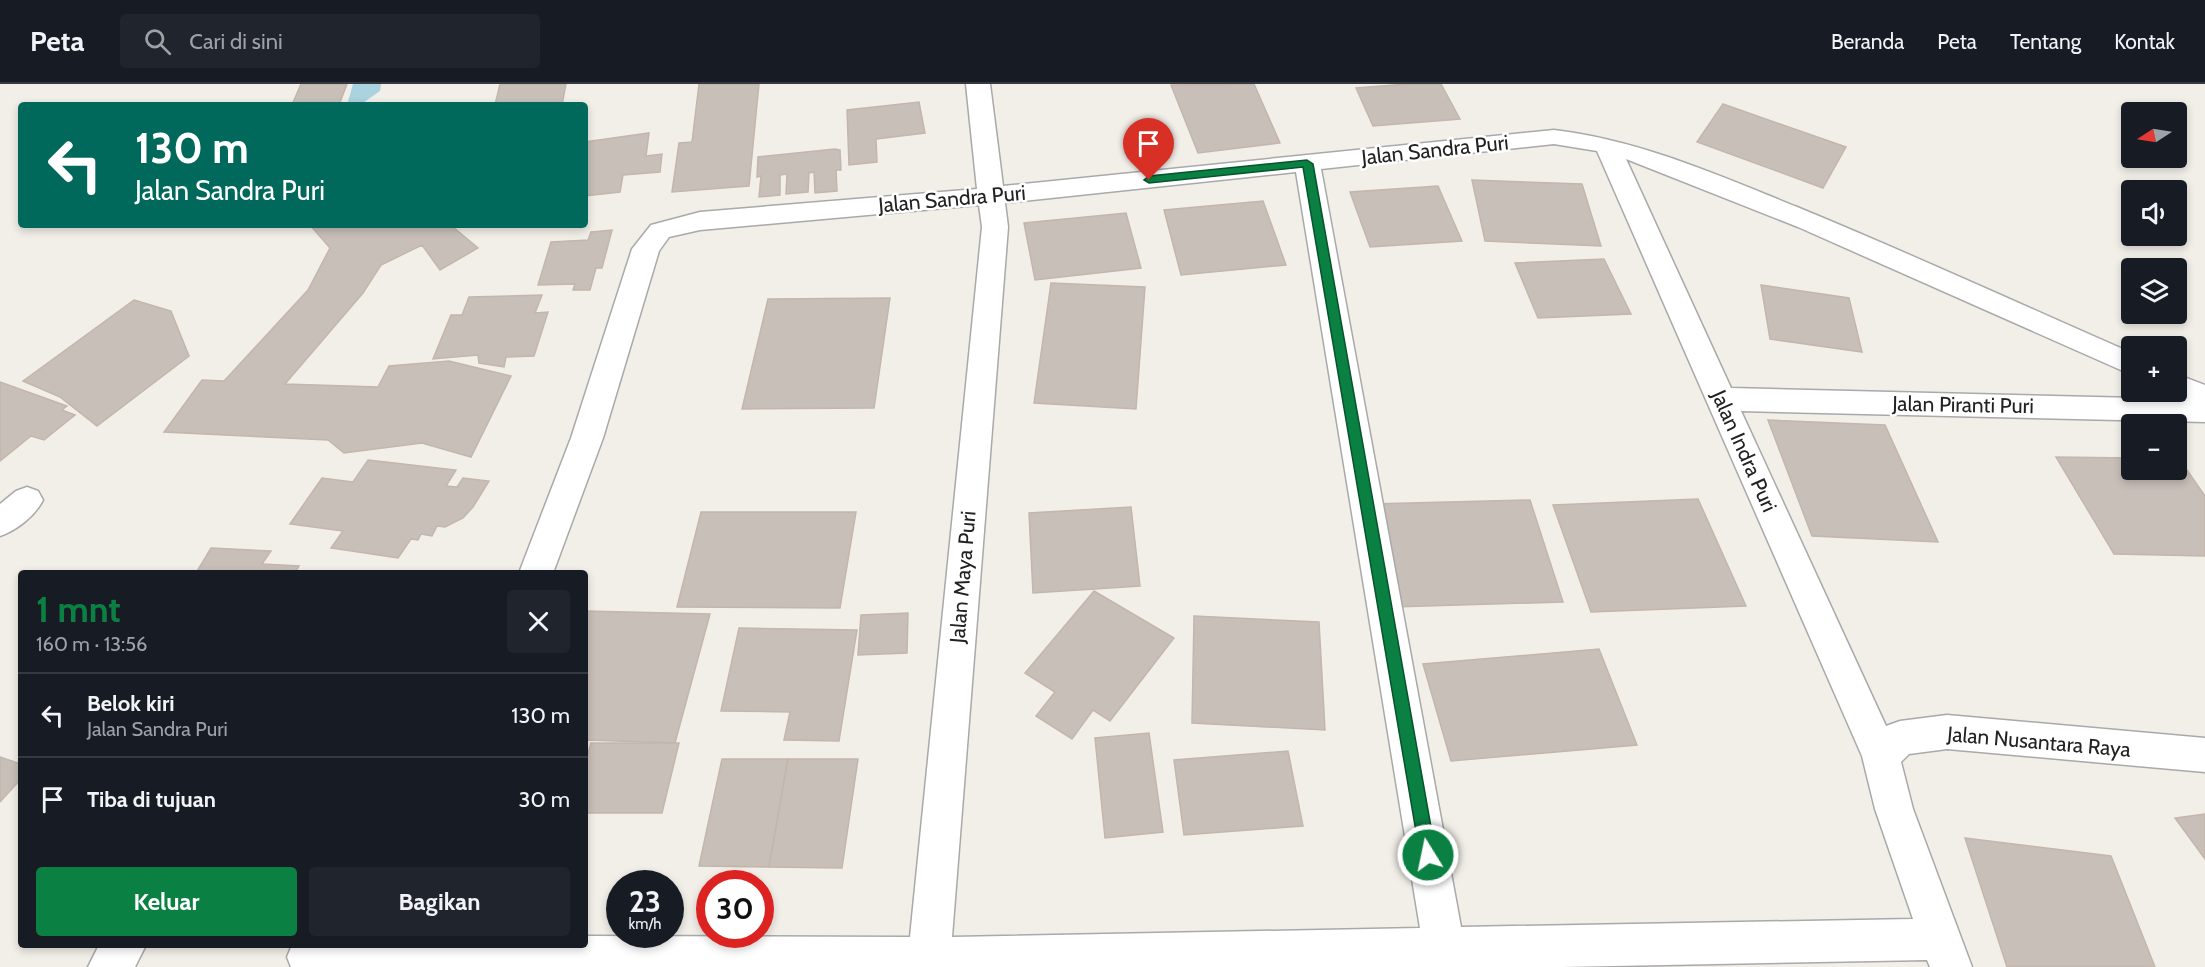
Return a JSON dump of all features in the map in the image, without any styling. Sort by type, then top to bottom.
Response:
[{"type":"street","name":"Jalan Maya Puri","points":[[929,958],[995,227],[978,84]]},
{"type":"street","name":"Jalan Sandra Puri","points":[[537,570],[587,438],[646,249],[660,231],[700,221],[991,196],[1554,137],[1579,139],[1665,164],[1841,235],[2121,360]]},
{"type":"street","name":"Jalan Indra Puri","points":[[1606,146],[1881,756],[1894,809],[1946,953]]},
{"type":"street","points":[[1307,164],[1444,948]]},
{"type":"street","points":[[2187,390],[2205,398]]},
{"type":"street","name":"Jalan Piranti Puri","points":[[1720,399],[2205,411]]},
{"type":"street","points":[[0,523],[27,500]]},
{"type":"street","name":"Jalan Nusantara Raya","points":[[1881,756],[1900,738],[1947,732],[2205,755]]},
{"type":"street","points":[[109,967],[123,948]]},
{"type":"street","points":[[308,956],[929,958],[1444,948],[1946,953]]},
{"type":"water","points":[[353,84],[381,84],[380,91],[364,102],[348,102]]},
{"type":"building","points":[[301,84],[347,84],[340,102],[293,102]]},
{"type":"building","points":[[500,84],[566,84],[563,102],[496,102]]},
{"type":"building","points":[[699,84],[759,84],[749,186],[672,192],[679,143],[692,142]]},
{"type":"building","points":[[1254,84],[1280,143],[1198,153],[1171,85]]},
{"type":"building","points":[[1441,84],[1460,119],[1373,126],[1356,88]]},
{"type":"building","points":[[919,102],[925,133],[876,139],[877,162],[849,165],[847,110]]},
{"type":"building","points":[[1723,104],[1846,147],[1823,188],[1697,142]]},
{"type":"building","points":[[649,133],[646,156],[662,154],[660,172],[623,175],[620,192],[588,196],[588,142]]},
{"type":"building","points":[[840,150],[841,170],[836,170],[837,191],[815,193],[814,172],[809,173],[808,192],[786,194],[787,174],[780,175],[780,195],[759,197],[761,176],[757,177],[758,157]]},
{"type":"building","points":[[1472,180],[1582,184],[1601,246],[1485,241]]},
{"type":"building","points":[[1438,186],[1462,241],[1370,247],[1350,192]]},
{"type":"building","points":[[1263,201],[1286,265],[1181,275],[1164,210]]},
{"type":"building","points":[[1126,213],[1141,268],[1035,280],[1024,223]]},
{"type":"building","points":[[313,228],[454,228],[478,248],[440,270],[422,245],[381,265],[363,293],[285,384],[378,387],[389,366],[449,361],[511,376],[471,457],[422,443],[344,453],[328,440],[164,432],[202,380],[224,381],[308,290],[330,248]]},
{"type":"building","points":[[612,230],[602,268],[596,268],[590,290],[573,290],[575,284],[538,285],[551,242],[588,240],[591,232]]},
{"type":"building","points":[[1604,259],[1631,314],[1538,318],[1515,263]]},
{"type":"building","points":[[1051,283],[1145,287],[1136,409],[1034,403]]},
{"type":"building","points":[[1761,285],[1849,298],[1862,352],[1770,339]]},
{"type":"building","points":[[542,295],[535,313],[548,312],[534,356],[506,357],[504,367],[479,363],[478,355],[433,359],[451,315],[462,315],[469,297]]},
{"type":"building","points":[[890,298],[874,408],[742,409],[768,299]]},
{"type":"building","points":[[134,300],[171,311],[189,356],[97,426],[60,397],[23,381]]},
{"type":"building","points":[[0,382],[67,406],[62,410],[75,415],[44,440],[31,436],[0,461]]},
{"type":"building","points":[[1768,420],[1885,425],[1938,542],[1812,536]]},
{"type":"building","points":[[2056,457],[2121,458],[2121,480],[2187,480],[2187,470],[2205,496],[2205,556],[2114,554]]},
{"type":"building","points":[[368,460],[456,470],[446,486],[457,487],[463,478],[489,481],[473,507],[463,518],[445,527],[437,526],[432,536],[421,534],[418,540],[411,539],[398,558],[331,548],[343,531],[290,524],[322,478],[353,482]]},
{"type":"building","points":[[1698,499],[1746,606],[1591,612],[1553,505]]},
{"type":"building","points":[[1530,500],[1563,602],[1393,607],[1371,504]]},
{"type":"building","points":[[1131,507],[1140,586],[1033,593],[1029,513]]},
{"type":"building","points":[[701,512],[856,512],[840,608],[677,607]]},
{"type":"building","points":[[211,548],[271,551],[262,564],[299,566],[297,570],[198,570]]},
{"type":"building","points":[[1094,591],[1174,638],[1110,721],[1093,710],[1072,739],[1036,716],[1055,692],[1025,673]]},
{"type":"building","points":[[588,611],[710,614],[675,743],[588,740]]},
{"type":"building","points":[[908,613],[907,653],[858,655],[861,615]]},
{"type":"building","points":[[1194,616],[1319,622],[1325,730],[1192,723]]},
{"type":"building","points":[[739,628],[857,630],[839,741],[784,740],[790,712],[721,711]]},
{"type":"building","points":[[1599,649],[1637,745],[1451,761],[1423,664]]},
{"type":"building","points":[[1149,733],[1163,832],[1105,838],[1095,738]]},
{"type":"building","points":[[591,743],[679,743],[662,813],[588,813],[588,753]]},
{"type":"building","points":[[1288,751],[1303,826],[1184,835],[1174,760]]},
{"type":"building","points":[[0,757],[18,763],[18,782],[0,802]]},
{"type":"building","points":[[722,759],[788,759],[769,867],[699,866]]},
{"type":"building","points":[[788,759],[858,759],[842,868],[769,867]]},
{"type":"building","points":[[2205,814],[2205,859],[2175,818]]},
{"type":"building","points":[[1965,838],[2111,856],[2155,967],[2007,967]]},
{"type":"route","points":[[1149,180],[1307,164],[1428,855]]}]
